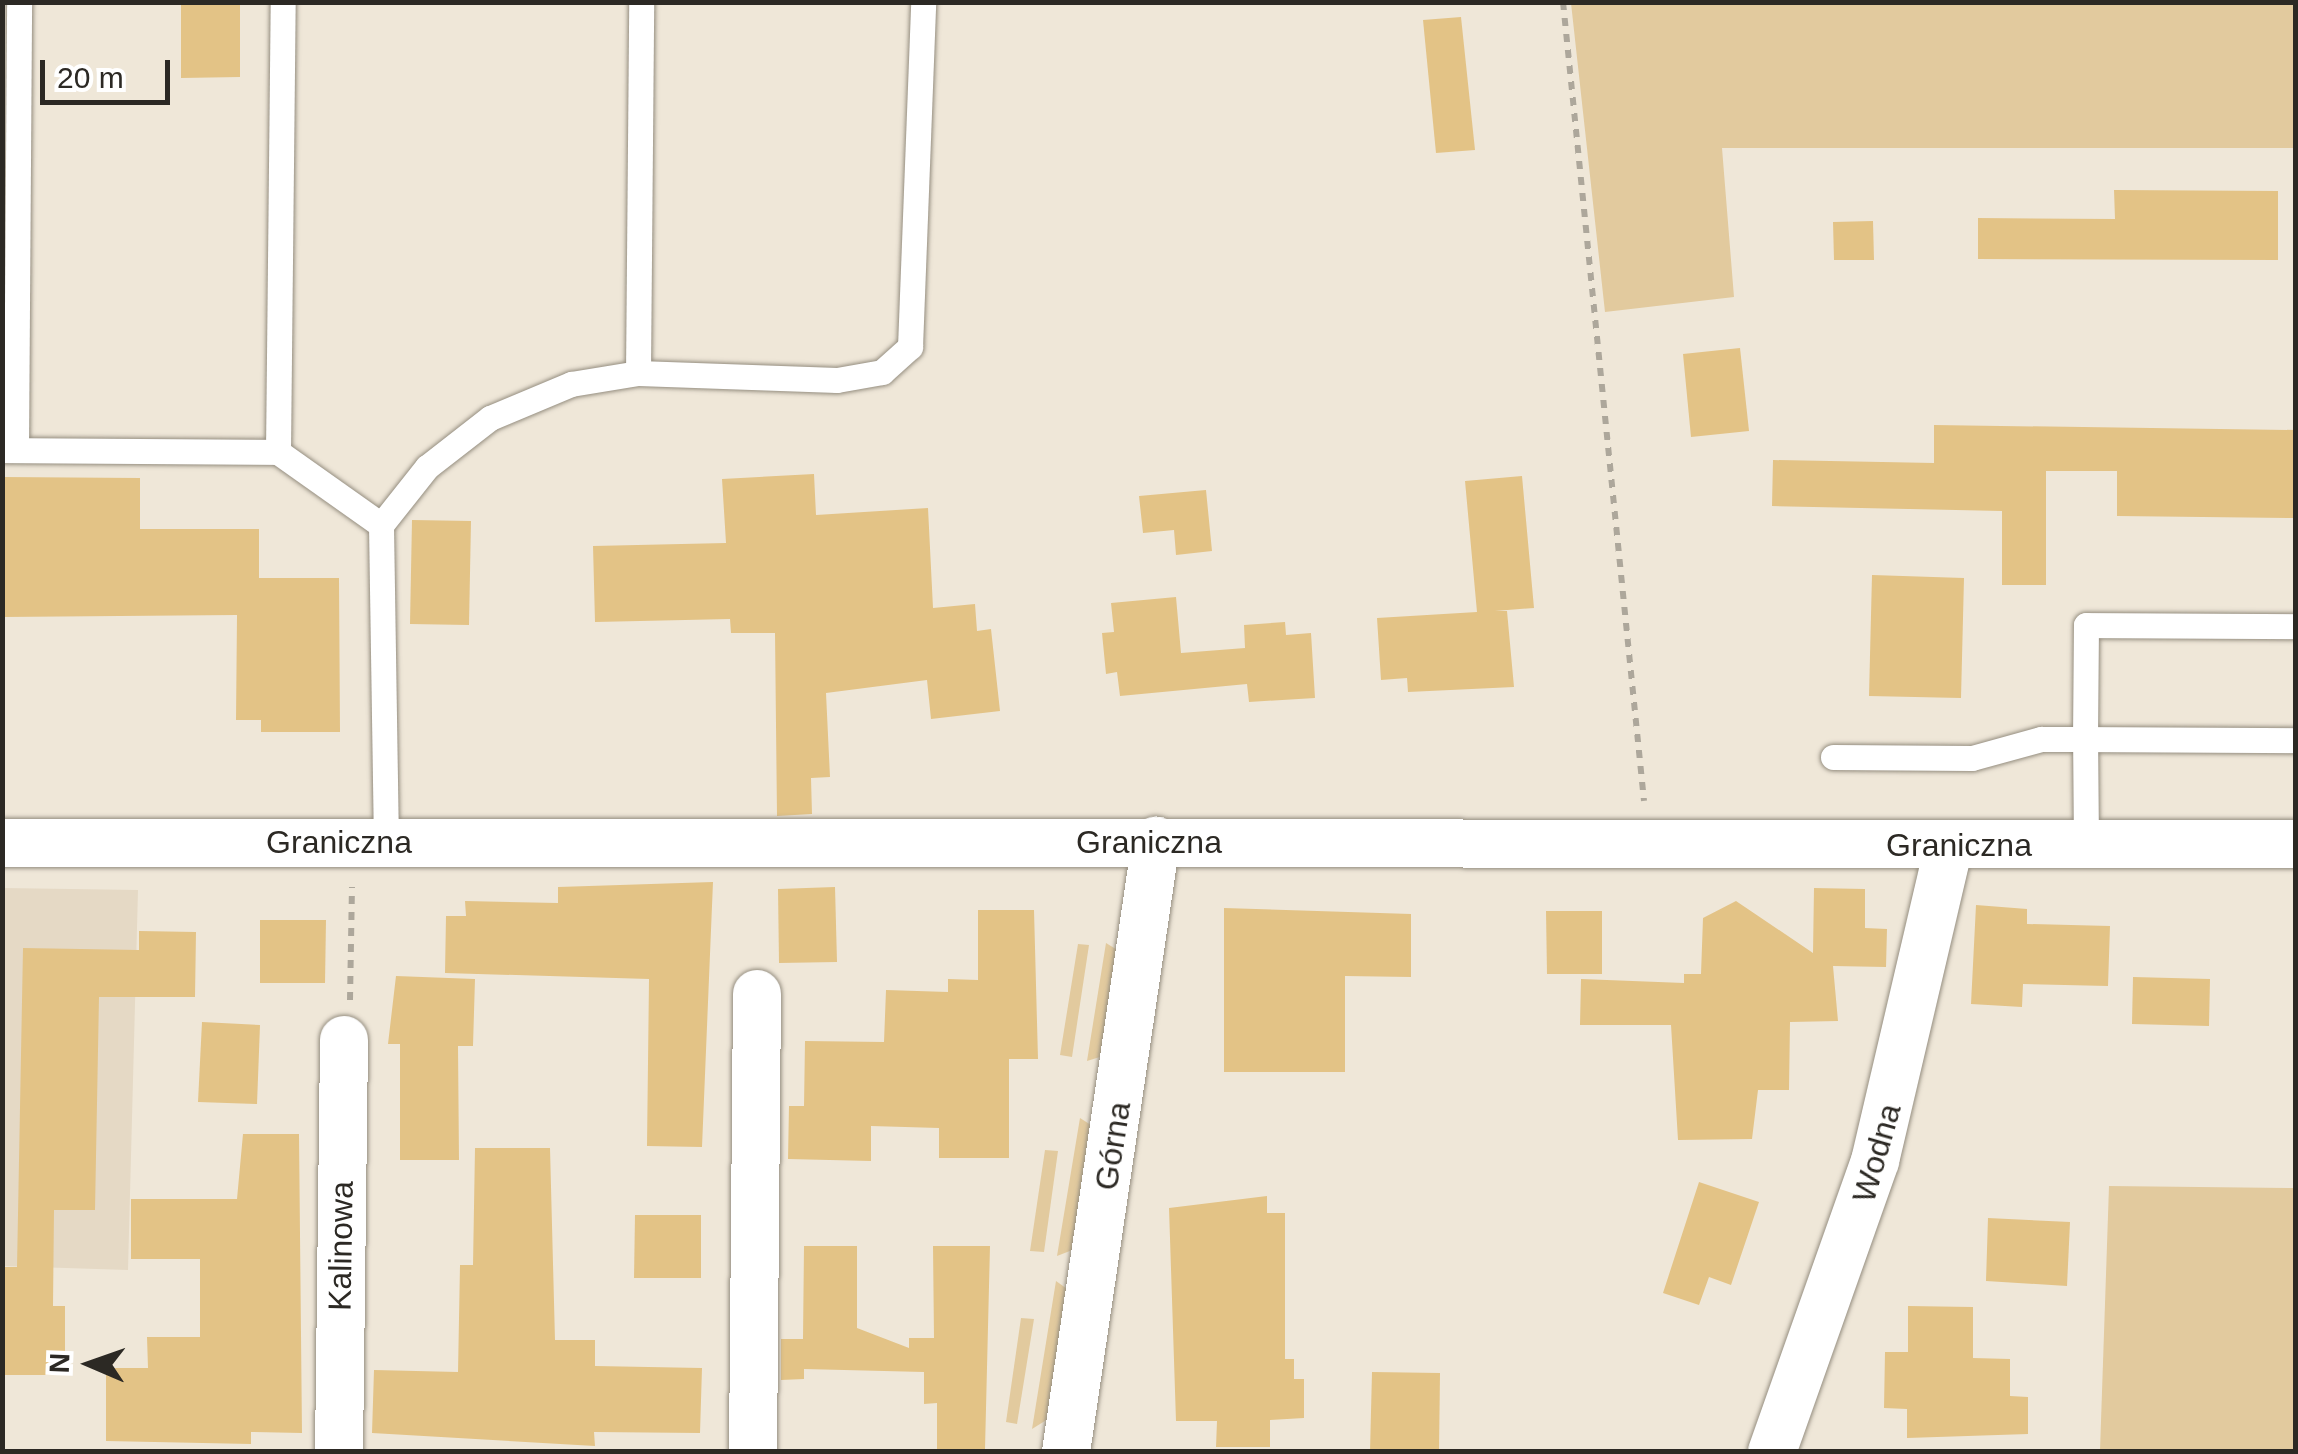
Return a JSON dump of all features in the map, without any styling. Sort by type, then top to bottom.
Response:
[{"type":"street","name":"Graniczna","points":[[2,844],[1156,841],[1648,848],[2296,844]]},
{"type":"street","name":"Górna","points":[[1066,1452],[1156,841]]},
{"type":"street","name":"Wodna","points":[[1772,1452],[1876,1161],[1949,845]]},
{"type":"street","points":[[753,1452],[756,994]]},
{"type":"street","name":"Kalinowa","points":[[339,1452],[344,1040]]},
{"type":"lane","points":[[18,2],[9,450],[278,452],[382,525]]},
{"type":"lane","points":[[278,452],[283,2]]},
{"type":"lane","points":[[638,374],[641,2]]},
{"type":"lane","points":[[370,842],[382,525],[428,466],[490,418],[570,384],[638,374],[837,380],[882,372],[910,346],[923,2]]},
{"type":"lane","points":[[2086,845],[2086,625],[2296,626]]},
{"type":"lane","points":[[1834,756],[1972,758],[2040,739],[2296,740]]},
{"type":"path","points":[[1563,2],[1648,848]]},
{"type":"path","points":[[344,1040],[370,842]]},
{"type":"shaded area","points":[[1571,3],[2295,3],[2295,148],[1722,148],[1734,297],[1605,312]]},
{"type":"shaded area","points":[[3,888],[138,890],[128,1270],[3,1266]]},
{"type":"shaded area","points":[[1106,943],[1119,951],[1103,1056],[1087,1061]]},
{"type":"shaded area","points":[[1078,944],[1089,945],[1072,1057],[1060,1055]]},
{"type":"shaded area","points":[[1080,1118],[1094,1127],[1075,1249],[1057,1256]]},
{"type":"shaded area","points":[[1045,1150],[1058,1151],[1044,1252],[1030,1251]]},
{"type":"shaded area","points":[[2109,1186],[2295,1188],[2295,1451],[2100,1451]]},
{"type":"shaded area","points":[[1056,1281],[1070,1291],[1048,1419],[1032,1429]]},
{"type":"shaded area","points":[[1021,1318],[1034,1319],[1017,1424],[1006,1422]]},
{"type":"building","points":[[181,2],[240,2],[240,77],[181,78]]},
{"type":"building","points":[[1461,17],[1475,150],[1436,153],[1423,20]]},
{"type":"building","points":[[2114,190],[2278,191],[2278,260],[1978,259],[1978,218],[2115,219]]},
{"type":"building","points":[[1873,221],[1874,260],[1834,260],[1833,222]]},
{"type":"building","points":[[1740,348],[1749,431],[1691,437],[1683,354]]},
{"type":"building","points":[[1934,425],[2296,430],[2296,518],[2117,516],[2117,471],[2046,471],[2046,585],[2002,585],[2002,511],[1772,506],[1773,460],[1934,463]]},
{"type":"building","points":[[814,474],[816,515],[928,508],[933,608],[975,604],[977,631],[991,629],[1000,711],[931,719],[927,680],[826,693],[830,777],[811,778],[812,814],[777,816],[775,633],[731,633],[730,619],[595,622],[593,546],[726,543],[722,479]]},
{"type":"building","points":[[1522,476],[1534,608],[1495,611],[1507,611],[1514,687],[1408,692],[1407,678],[1381,680],[1377,618],[1477,612],[1465,481]]},
{"type":"building","points":[[2,477],[140,478],[140,529],[259,529],[259,578],[339,578],[340,732],[261,732],[261,720],[236,720],[237,615],[2,617]]},
{"type":"building","points":[[1206,490],[1212,551],[1176,555],[1174,530],[1143,533],[1139,496]]},
{"type":"building","points":[[412,520],[471,521],[469,625],[410,624]]},
{"type":"building","points":[[1872,575],[1964,578],[1961,698],[1869,696]]},
{"type":"building","points":[[1176,597],[1181,653],[1245,648],[1244,625],[1285,622],[1286,635],[1311,633],[1315,698],[1249,702],[1247,684],[1120,696],[1117,672],[1106,674],[1102,633],[1114,632],[1111,603]]},
{"type":"building","points":[[713,882],[702,1147],[647,1146],[649,979],[445,973],[446,916],[466,916],[465,901],[558,903],[558,887]]},
{"type":"building","points":[[835,887],[837,962],[779,963],[778,889]]},
{"type":"building","points":[[1814,888],[1865,889],[1865,928],[1887,929],[1886,967],[1833,966],[1838,1021],[1790,1022],[1789,1090],[1758,1090],[1752,1139],[1678,1140],[1671,1025],[1580,1025],[1581,979],[1684,983],[1684,974],[1701,974],[1703,918],[1736,901],[1813,953]]},
{"type":"building","points":[[1976,905],[2027,909],[2027,924],[2110,926],[2108,986],[2023,984],[2022,1007],[1971,1004]]},
{"type":"building","points":[[1224,908],[1411,914],[1411,977],[1345,976],[1345,1072],[1224,1072]]},
{"type":"building","points":[[978,910],[1034,910],[1038,1059],[1009,1059],[1009,1158],[939,1158],[939,1128],[871,1126],[871,1161],[788,1159],[789,1106],[804,1106],[805,1041],[884,1042],[886,990],[948,992],[948,979],[978,980]]},
{"type":"building","points":[[1546,911],[1602,911],[1602,974],[1547,974]]},
{"type":"building","points":[[260,920],[326,920],[325,983],[260,983]]},
{"type":"building","points":[[139,931],[196,932],[195,997],[99,997],[95,1210],[54,1210],[53,1306],[65,1306],[65,1375],[2,1375],[2,1267],[17,1267],[23,948],[139,950]]},
{"type":"building","points":[[396,976],[475,979],[473,1046],[458,1046],[459,1160],[400,1160],[400,1044],[388,1044]]},
{"type":"building","points":[[2133,977],[2210,979],[2209,1026],[2132,1024]]},
{"type":"building","points":[[202,1022],[260,1025],[257,1104],[198,1102]]},
{"type":"building","points":[[243,1134],[299,1134],[302,1433],[251,1432],[251,1444],[106,1441],[106,1368],[148,1368],[147,1337],[200,1337],[200,1259],[131,1259],[131,1199],[237,1199]]},
{"type":"building","points":[[475,1148],[550,1148],[555,1340],[595,1340],[595,1366],[702,1368],[700,1433],[594,1432],[595,1446],[372,1433],[374,1370],[458,1372],[460,1265],[473,1265]]},
{"type":"building","points":[[1699,1182],[1759,1202],[1731,1285],[1709,1277],[1699,1305],[1663,1293]]},
{"type":"building","points":[[1267,1196],[1267,1213],[1285,1213],[1285,1359],[1294,1359],[1294,1379],[1304,1379],[1304,1418],[1270,1420],[1270,1447],[1216,1447],[1217,1421],[1176,1421],[1169,1208]]},
{"type":"building","points":[[635,1215],[701,1215],[701,1278],[634,1278]]},
{"type":"building","points":[[1988,1218],[2070,1222],[2067,1286],[1986,1281]]},
{"type":"building","points":[[804,1246],[857,1246],[857,1328],[909,1348],[909,1338],[934,1338],[933,1246],[990,1246],[985,1449],[937,1450],[937,1403],[924,1404],[924,1372],[804,1369],[804,1379],[781,1380],[781,1339],[803,1339]]},
{"type":"building","points":[[1908,1306],[1973,1307],[1973,1358],[2010,1359],[2010,1396],[2028,1397],[2028,1434],[1907,1438],[1907,1409],[1884,1408],[1885,1352],[1908,1352]]},
{"type":"building","points":[[1372,1372],[1440,1373],[1439,1452],[1370,1452]]}]
